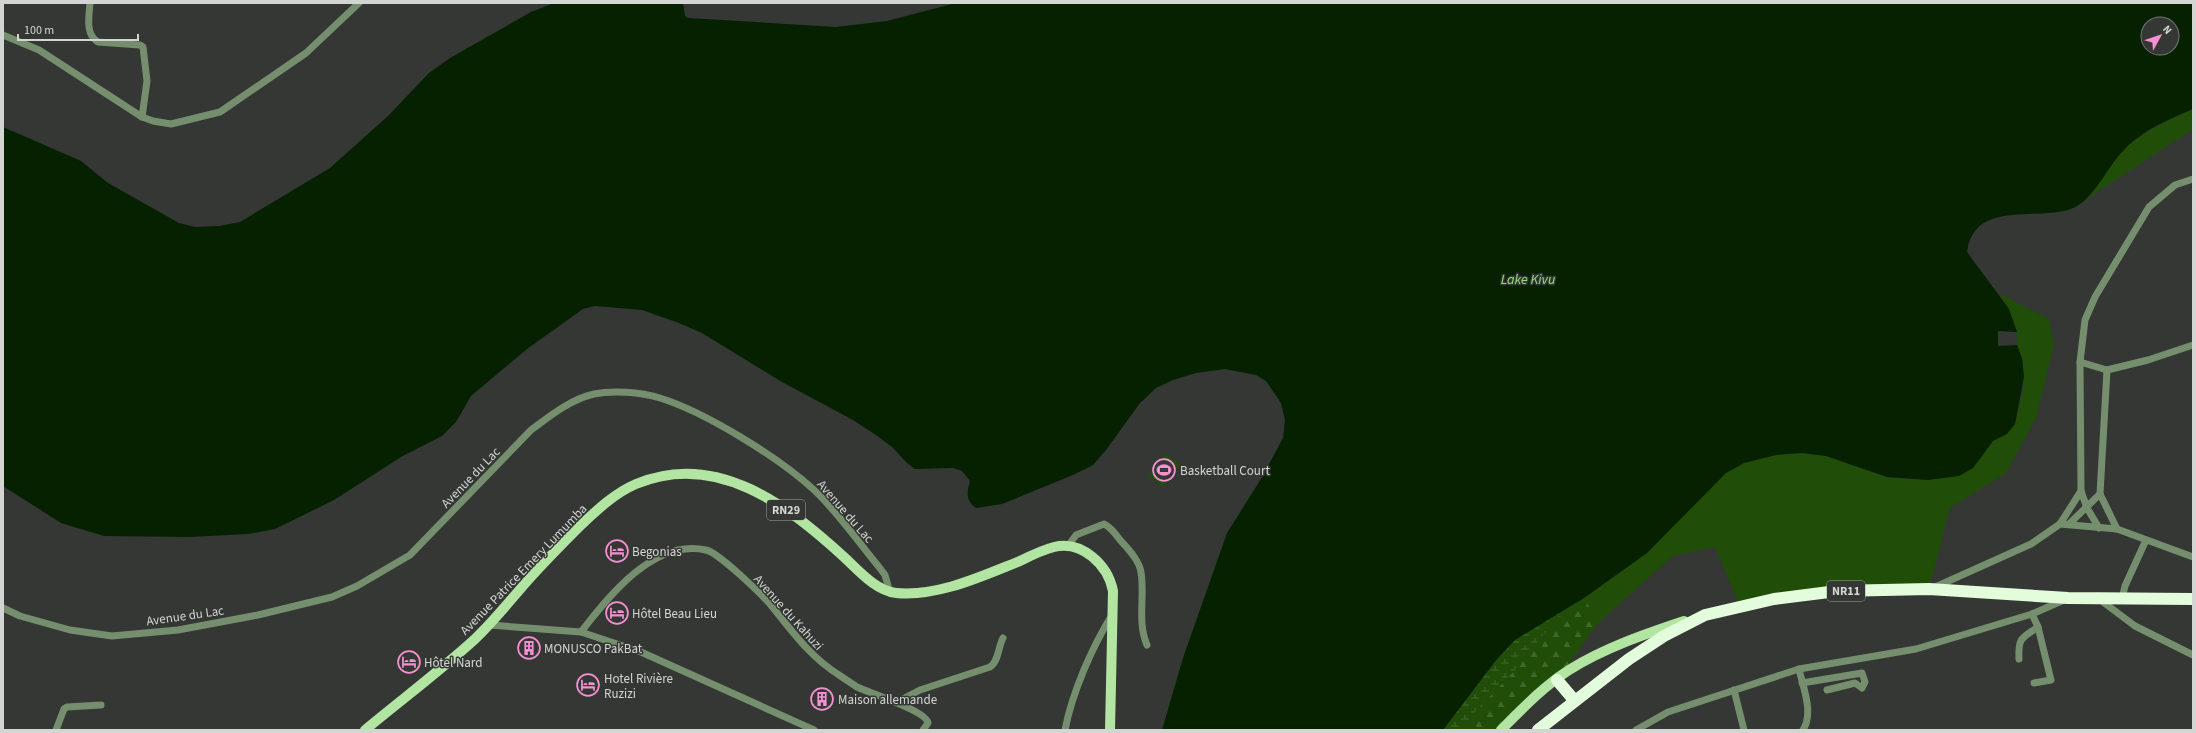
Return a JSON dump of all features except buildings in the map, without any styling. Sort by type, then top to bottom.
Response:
[{"type":"highway","name":"NR11","points":[[1538,730],[1574,700],[1647,646],[1705,615],[1774,598],[1837,591],[1929,589],[2068,598],[2097,597],[2122,599],[2193,599]]},
{"type":"highway","points":[[1557,680],[1574,700]]},
{"type":"main road","name":"Avenue Patrice Emery Lumumba","points":[[365,730],[474,640],[531,577],[596,511],[635,484],[670,475],[696,474],[716,476],[737,482],[757,492],[807,524],[866,578],[890,593]]},
{"type":"main road","points":[[890,593],[907,594],[937,590],[982,576],[1054,547],[1068,546],[1078,548],[1088,553],[1105,570],[1111,581],[1113,613],[1110,730]]},
{"type":"main road","points":[[1500,730],[1537,695],[1569,671],[1644,634],[1705,615]]},
{"type":"street","points":[[90,3],[89,30],[92,39],[98,42],[140,45],[143,47],[147,81],[142,117]]},
{"type":"street","points":[[3,35],[39,50],[142,117],[153,121],[171,124],[220,112],[306,53],[359,3]]},
{"type":"street","points":[[2099,528],[2087,508],[2082,491],[2080,362],[2082,332],[2089,310],[2149,207],[2175,185],[2193,179]]},
{"type":"street","points":[[2080,362],[2107,370],[2148,360],[2193,345]]},
{"type":"street","points":[[2107,370],[2100,494],[2117,529]]},
{"type":"street","name":"Avenue du Lac","points":[[3,608],[20,616],[70,630],[112,636],[178,630],[258,615],[332,597],[351,589],[410,555],[531,430],[553,413],[572,402],[593,394],[610,392],[659,398],[690,410],[786,467],[813,489],[829,506],[885,575],[890,593]]},
{"type":"street","points":[[1929,589],[2031,544],[2060,524],[2082,491]]},
{"type":"street","points":[[2069,524],[2100,494]]},
{"type":"street","points":[[1068,546],[1076,535],[1104,524],[1108,526],[1123,543],[1135,559],[1141,572],[1143,633],[1147,645]]},
{"type":"street","points":[[2060,524],[2117,529],[2193,557]]},
{"type":"street","points":[[2122,599],[2125,586],[2146,540]]},
{"type":"street","name":"Avenue du Kahuzi","points":[[581,632],[610,598],[643,566],[670,552],[692,549],[706,550],[719,558],[769,603],[814,658],[855,686],[884,699],[897,702],[926,719],[927,727],[923,730]]},
{"type":"street","points":[[2097,597],[2135,626],[2193,655]]},
{"type":"street","points":[[1636,730],[1668,712],[1799,669],[1916,650],[2032,614],[2068,598]]},
{"type":"street","points":[[1064,730],[1100,633],[1113,613]]},
{"type":"street","points":[[2032,614],[2038,627],[2051,680],[2034,683]]},
{"type":"street","points":[[489,625],[581,632],[641,652],[814,730]]},
{"type":"street","points":[[2019,659],[2019,644],[2024,635],[2038,627]]},
{"type":"street","points":[[897,702],[920,690],[990,667],[995,663],[999,646],[1003,638]]},
{"type":"street","points":[[1799,669],[1807,704],[1807,725],[1803,730]]},
{"type":"street","points":[[1802,683],[1862,673],[1865,682],[1862,688],[1855,683],[1827,690]]},
{"type":"street","points":[[1734,690],[1744,730]]},
{"type":"street","points":[[56,730],[64,709],[67,707],[101,705]]},
{"type":"green space","points":[[2193,109],[2193,129],[2082,202],[2124,149],[2148,131]]},
{"type":"green space","points":[[1999,293],[2049,319],[2054,345],[2036,418],[2006,473],[1950,508],[1929,589],[1837,591],[1740,606],[1715,547],[1673,556],[1599,622],[1584,598],[1647,553],[1726,473],[1744,463],[1776,455],[1802,453],[1826,456],[1887,477],[1907,479],[1973,468],[1993,441],[2007,434],[2015,424],[2023,390],[2023,363],[2017,345],[2017,332],[2009,309]]},
{"type":"green space","name":"Basketball Court","points":[[1165,454],[1180,464],[1163,487],[1149,476]]},
{"type":"green space","points":[[1584,598],[1599,622],[1557,680],[1501,730],[1461,730],[1476,711],[1515,670],[1563,610]]},
{"type":"green space","points":[[1563,610],[1515,670],[1476,711],[1461,730],[1443,730],[1497,659],[1515,640]]},
{"type":"water","name":"Lake Kivu","points":[[554,3],[683,3],[685,16],[688,18],[836,27],[887,21],[956,3],[2193,3],[2193,109],[2156,126],[2138,137],[2117,158],[2092,193],[2077,206],[2068,210],[2053,213],[2022,214],[1992,219],[1981,225],[1972,236],[1967,252],[2009,309],[2017,332],[2017,345],[2022,358],[2024,377],[2015,424],[2007,434],[1993,441],[1973,468],[1959,476],[1928,480],[1887,477],[1826,456],[1802,453],[1776,455],[1744,463],[1726,473],[1647,553],[1584,598],[1515,640],[1497,659],[1443,730],[1162,730],[1183,658],[1227,533],[1261,479],[1283,438],[1285,420],[1281,403],[1266,381],[1256,375],[1225,369],[1196,373],[1173,380],[1156,388],[1140,403],[1106,450],[1093,465],[1073,475],[1002,504],[976,508],[968,499],[970,481],[962,471],[953,468],[915,469],[892,447],[853,420],[782,382],[702,333],[642,310],[595,306],[583,309],[527,349],[471,396],[456,422],[442,436],[401,457],[334,500],[275,529],[248,534],[190,537],[104,536],[61,523],[3,486],[3,127],[81,161],[108,183],[179,223],[195,227],[219,226],[240,222],[330,168],[388,116],[429,73],[450,58],[531,12]]},
{"type":"pier","points":[[1998,331],[2017,332],[2017,345],[1998,346]]},
{"type":"place","name":"Basketball Court","points":[[1164,470]]},
{"type":"place","name":"Begonias","points":[[617,551]]},
{"type":"place","name":"Hôtel Beau Lieu","points":[[617,613]]},
{"type":"place","name":"MONUSCO PakBat","points":[[529,648]]},
{"type":"place","name":"Hôtel Nard","points":[[409,662]]},
{"type":"place","name":"Hotel Rivière Ruzizi","points":[[588,685]]},
{"type":"place","name":"Maison allemande","points":[[822,699]]}]
